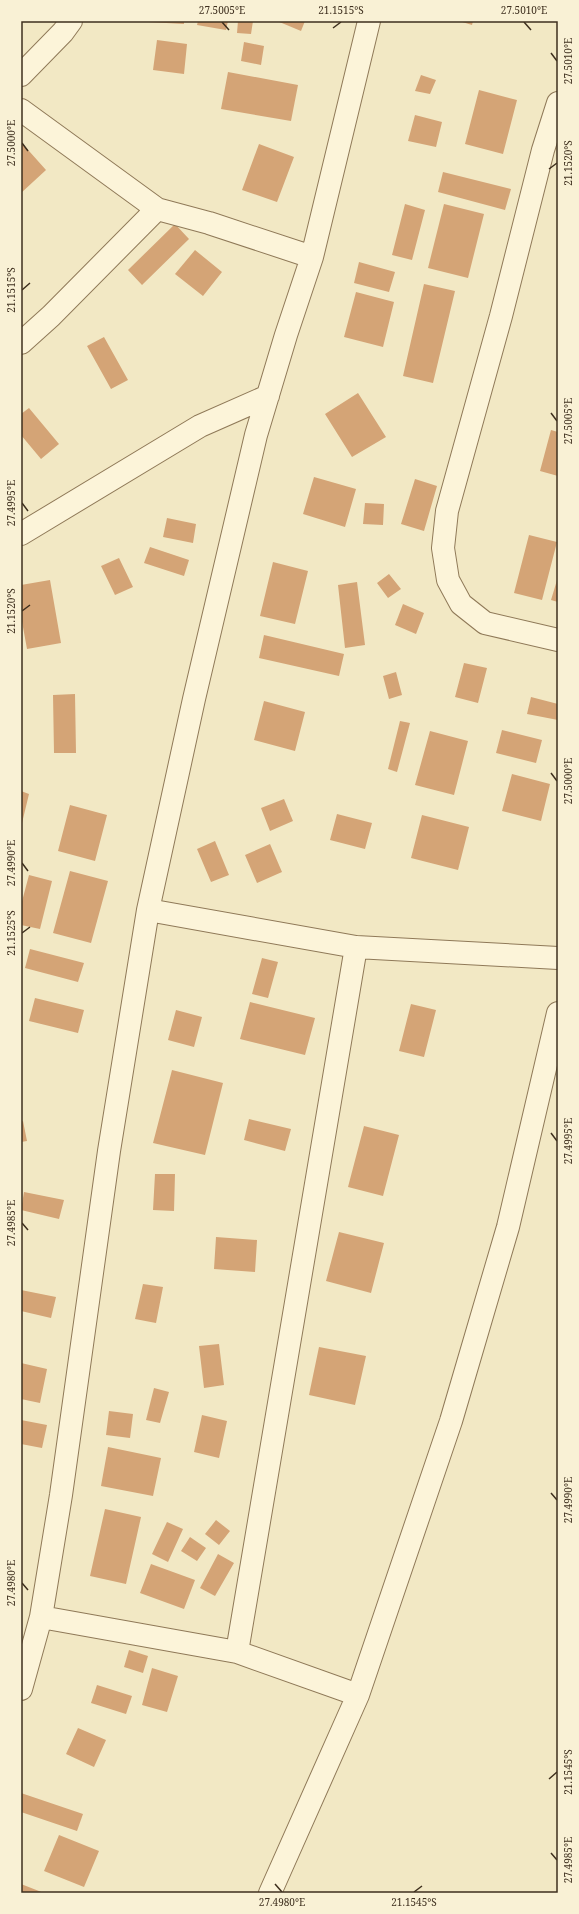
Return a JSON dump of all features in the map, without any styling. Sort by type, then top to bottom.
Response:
[{"type":"street","points":[[21,75],[63,32],[71,21]]},
{"type":"street","points":[[21,1689],[41,1617],[61,1495],[109,1151],[148,910],[196,692],[256,435],[286,335],[312,258],[369,21]]},
{"type":"street","points":[[558,103],[543,150],[501,316],[446,511],[444,548],[448,580],[461,604],[485,623],[558,640]]},
{"type":"street","points":[[21,110],[157,209],[209,223],[312,258]]},
{"type":"street","points":[[21,343],[51,316],[157,209]]},
{"type":"street","points":[[21,534],[200,426],[268,396]]},
{"type":"street","points":[[148,910],[356,947],[558,958]]},
{"type":"street","points":[[237,1652],[356,947]]},
{"type":"street","points":[[270,1893],[358,1695],[451,1421],[508,1227],[558,1013]]},
{"type":"street","points":[[41,1617],[237,1652],[358,1695]]},
{"type":"building","points":[[131,21],[184,21],[184,24]]},
{"type":"building","points":[[198,21],[228,21],[226,30],[197,25]]},
{"type":"building","points":[[238,21],[253,21],[251,34],[237,33]]},
{"type":"building","points":[[277,21],[305,21],[301,31]]},
{"type":"building","points":[[459,21],[473,21],[472,25]]},
{"type":"building","points":[[157,40],[187,44],[184,74],[153,70]]},
{"type":"building","points":[[244,42],[264,46],[261,65],[241,61]]},
{"type":"building","points":[[228,72],[298,85],[291,121],[221,109]]},
{"type":"building","points":[[421,75],[436,80],[430,94],[415,91]]},
{"type":"building","points":[[479,90],[517,100],[503,154],[465,144]]},
{"type":"building","points":[[415,115],[442,122],[436,147],[408,141]]},
{"type":"building","points":[[21,142],[46,170],[21,193]]},
{"type":"building","points":[[259,144],[294,157],[277,202],[242,190]]},
{"type":"building","points":[[443,172],[511,189],[505,210],[438,192]]},
{"type":"building","points":[[405,204],[425,210],[412,260],[392,255]]},
{"type":"building","points":[[444,204],[484,214],[468,278],[428,268]]},
{"type":"building","points":[[175,224],[189,239],[142,285],[128,270]]},
{"type":"building","points":[[195,250],[222,272],[203,296],[175,274]]},
{"type":"building","points":[[359,262],[395,272],[389,292],[354,283]]},
{"type":"building","points":[[424,284],[455,291],[433,383],[403,376]]},
{"type":"building","points":[[356,292],[394,302],[383,347],[344,337]]},
{"type":"building","points":[[104,337],[128,380],[111,389],[87,346]]},
{"type":"building","points":[[358,393],[386,437],[352,457],[325,414]]},
{"type":"building","points":[[29,408],[59,444],[41,459],[21,435],[21,414]]},
{"type":"building","points":[[551,430],[558,432],[558,476],[540,471]]},
{"type":"building","points":[[314,477],[356,489],[345,527],[303,514]]},
{"type":"building","points":[[415,479],[437,486],[424,531],[401,524]]},
{"type":"building","points":[[365,503],[384,504],[383,525],[363,524]]},
{"type":"building","points":[[167,518],[196,524],[193,543],[163,537]]},
{"type":"building","points":[[529,535],[557,542],[542,600],[514,593]]},
{"type":"building","points":[[150,547],[189,560],[184,576],[144,563]]},
{"type":"building","points":[[119,558],[133,587],[115,595],[101,566]]},
{"type":"building","points":[[273,562],[308,571],[295,624],[260,616]]},
{"type":"building","points":[[389,574],[401,589],[388,598],[377,583]]},
{"type":"building","points":[[558,577],[558,602],[551,600]]},
{"type":"building","points":[[50,580],[61,643],[27,649],[21,616],[21,585]]},
{"type":"building","points":[[357,582],[365,645],[345,648],[338,585]]},
{"type":"building","points":[[403,604],[424,613],[416,634],[395,625]]},
{"type":"building","points":[[264,635],[344,654],[339,676],[259,658]]},
{"type":"building","points":[[464,663],[487,668],[478,703],[455,697]]},
{"type":"building","points":[[396,672],[402,695],[389,699],[383,676]]},
{"type":"building","points":[[75,694],[76,753],[54,753],[53,695]]},
{"type":"building","points":[[531,697],[558,704],[558,720],[527,714]]},
{"type":"building","points":[[264,701],[305,712],[295,751],[254,740]]},
{"type":"building","points":[[400,721],[410,723],[397,772],[388,769]]},
{"type":"building","points":[[502,730],[542,740],[536,763],[496,753]]},
{"type":"building","points":[[430,731],[468,741],[454,795],[415,785]]},
{"type":"building","points":[[512,774],[550,784],[541,821],[502,811]]},
{"type":"building","points":[[21,791],[29,794],[22,823],[21,823]]},
{"type":"building","points":[[284,799],[293,821],[270,831],[261,808]]},
{"type":"building","points":[[70,805],[107,815],[95,861],[58,851]]},
{"type":"building","points":[[337,814],[372,823],[365,849],[330,840]]},
{"type":"building","points":[[422,815],[469,827],[458,870],[411,858]]},
{"type":"building","points":[[215,841],[229,875],[211,882],[197,849]]},
{"type":"building","points":[[270,844],[282,872],[257,883],[245,855]]},
{"type":"building","points":[[70,871],[108,881],[91,943],[53,933]]},
{"type":"building","points":[[29,875],[52,881],[40,929],[21,925],[21,905]]},
{"type":"building","points":[[30,949],[84,963],[78,982],[25,968]]},
{"type":"building","points":[[262,958],[278,962],[268,998],[252,994]]},
{"type":"building","points":[[35,998],[84,1010],[78,1033],[29,1021]]},
{"type":"building","points":[[250,1002],[315,1018],[305,1055],[240,1039]]},
{"type":"building","points":[[411,1004],[436,1010],[424,1057],[399,1051]]},
{"type":"building","points":[[176,1010],[202,1017],[194,1047],[168,1040]]},
{"type":"building","points":[[172,1070],[223,1083],[205,1155],[153,1143]]},
{"type":"building","points":[[249,1119],[291,1129],[285,1151],[244,1140]]},
{"type":"building","points":[[23,1121],[27,1141],[21,1142],[21,1122]]},
{"type":"building","points":[[364,1126],[399,1135],[383,1196],[348,1187]]},
{"type":"building","points":[[155,1174],[175,1174],[174,1211],[153,1210]]},
{"type":"building","points":[[24,1192],[64,1200],[59,1219],[21,1210]]},
{"type":"building","points":[[339,1232],[384,1243],[371,1293],[326,1281]]},
{"type":"building","points":[[216,1237],[257,1240],[255,1272],[214,1269]]},
{"type":"building","points":[[143,1284],[163,1287],[156,1323],[135,1319]]},
{"type":"building","points":[[21,1290],[56,1297],[51,1318],[21,1311]]},
{"type":"building","points":[[219,1344],[224,1385],[204,1388],[199,1346]]},
{"type":"building","points":[[319,1347],[366,1356],[355,1405],[309,1395]]},
{"type":"building","points":[[21,1363],[47,1369],[40,1403],[21,1399]]},
{"type":"building","points":[[154,1388],[169,1392],[160,1423],[146,1420]]},
{"type":"building","points":[[109,1411],[133,1414],[130,1438],[106,1435]]},
{"type":"building","points":[[202,1415],[227,1421],[219,1458],[194,1452]]},
{"type":"building","points":[[21,1420],[47,1425],[42,1448],[21,1444]]},
{"type":"building","points":[[108,1447],[161,1458],[153,1496],[101,1486]]},
{"type":"building","points":[[105,1509],[141,1517],[126,1584],[90,1576]]},
{"type":"building","points":[[216,1520],[230,1531],[219,1545],[205,1534]]},
{"type":"building","points":[[167,1522],[183,1529],[168,1562],[152,1554]]},
{"type":"building","points":[[190,1537],[206,1548],[197,1561],[181,1551]]},
{"type":"building","points":[[218,1554],[234,1563],[215,1596],[200,1588]]},
{"type":"building","points":[[151,1564],[195,1580],[184,1609],[140,1593]]},
{"type":"building","points":[[129,1650],[148,1656],[143,1673],[124,1667]]},
{"type":"building","points":[[152,1668],[178,1676],[167,1712],[142,1705]]},
{"type":"building","points":[[97,1685],[132,1696],[126,1714],[91,1703]]},
{"type":"building","points":[[78,1728],[106,1740],[94,1767],[66,1754]]},
{"type":"building","points":[[21,1793],[83,1814],[77,1831],[21,1812]]},
{"type":"building","points":[[59,1835],[99,1851],[84,1887],[44,1871]]},
{"type":"building","points":[[21,1884],[44,1893],[21,1893]]}]
